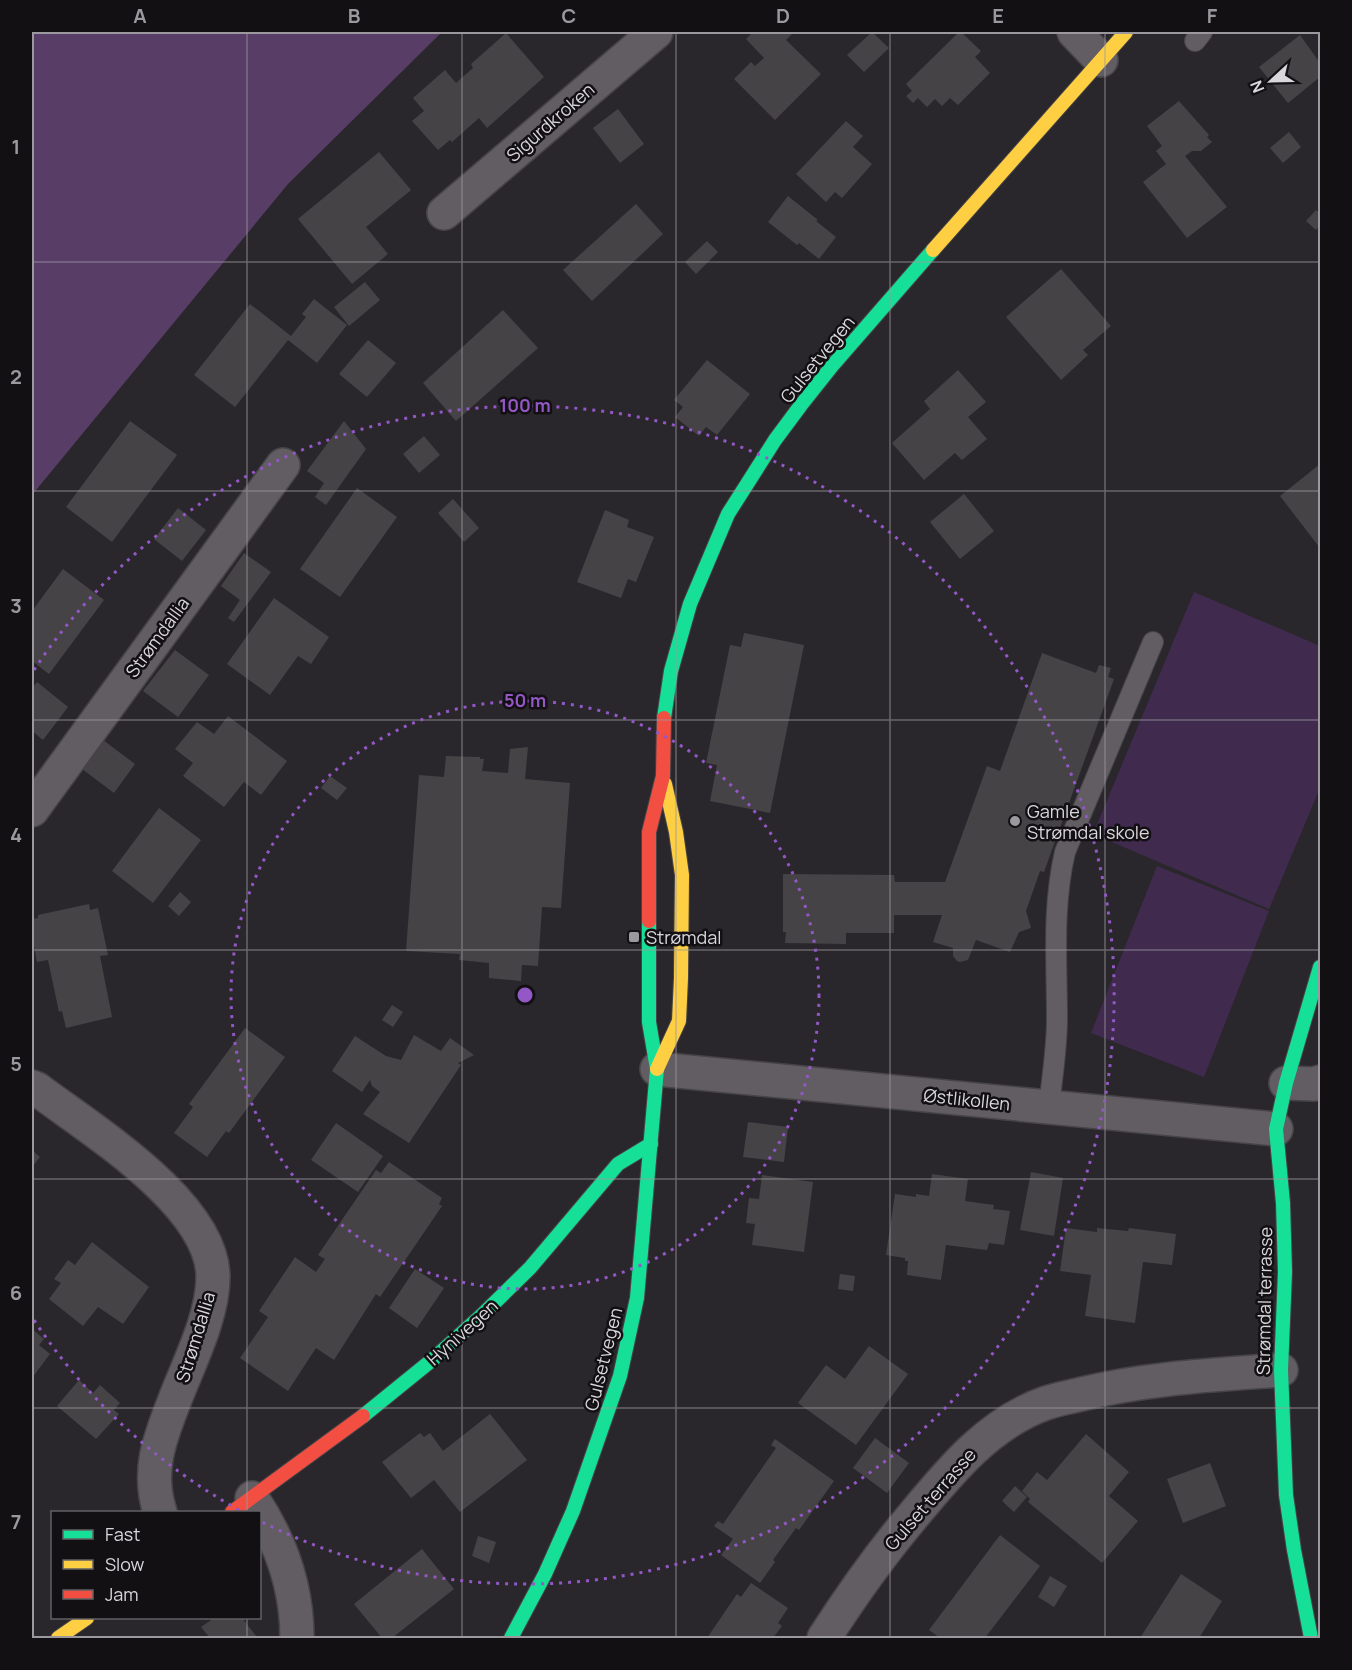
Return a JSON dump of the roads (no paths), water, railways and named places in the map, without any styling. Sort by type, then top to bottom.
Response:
[{"type":"main road","name":"Gulsetvegen","points":[[657,1069],[679,1022],[681,978],[682,875],[676,832],[663,776],[663,727],[671,671],[690,604],[728,514],[775,440],[832,366],[1125,32]]},
{"type":"main road","name":"Gulsetvegen","points":[[511,1638],[545,1574],[573,1511],[620,1376],[637,1298],[657,1069],[649,1022],[649,832],[663,776]]},
{"type":"main road","name":"Strømdal terrasse","points":[[1311,1638],[1286,1495],[1281,1370],[1283,1203],[1276,1129],[1286,1083],[1320,967]]},
{"type":"main road","name":"Hynivegen","points":[[242,1505],[371,1410],[432,1360],[530,1268],[618,1164],[651,1144]]},
{"type":"main road","points":[[58,1638],[84,1619]]},
{"type":"street","name":"Sigurdkroken","points":[[444,213],[656,32]]},
{"type":"street","points":[[1074,32],[1101,60]]},
{"type":"street","name":"Strømdallia","points":[[32,810],[283,465]]},
{"type":"street","name":"Østlikollen","points":[[657,1069],[1276,1129]]},
{"type":"street","points":[[1286,1083],[1314,1084],[1320,1082]]},
{"type":"street","name":"Strømdallia","points":[[34,1088],[141,1168],[168,1193],[202,1235],[209,1253],[213,1276],[209,1304],[158,1443],[154,1470],[156,1499],[160,1511]]},
{"type":"street","name":"Gulset terrasse","points":[[824,1638],[843,1608],[898,1534],[947,1475],[978,1444],[1010,1421],[1046,1403],[1110,1388],[1171,1378],[1281,1370]]},
{"type":"street","name":"Hynivegen","points":[[261,1516],[267,1519],[288,1573],[297,1615],[297,1638]]},
{"type":"lane","points":[[1049,1107],[1057,1021],[1056,908],[1063,860],[1153,642]]},
{"type":"place","name":"Gamle Strømdal skole","points":[[1015,821]]},
{"type":"place","name":"Strømdal","points":[[634,937]]}]
